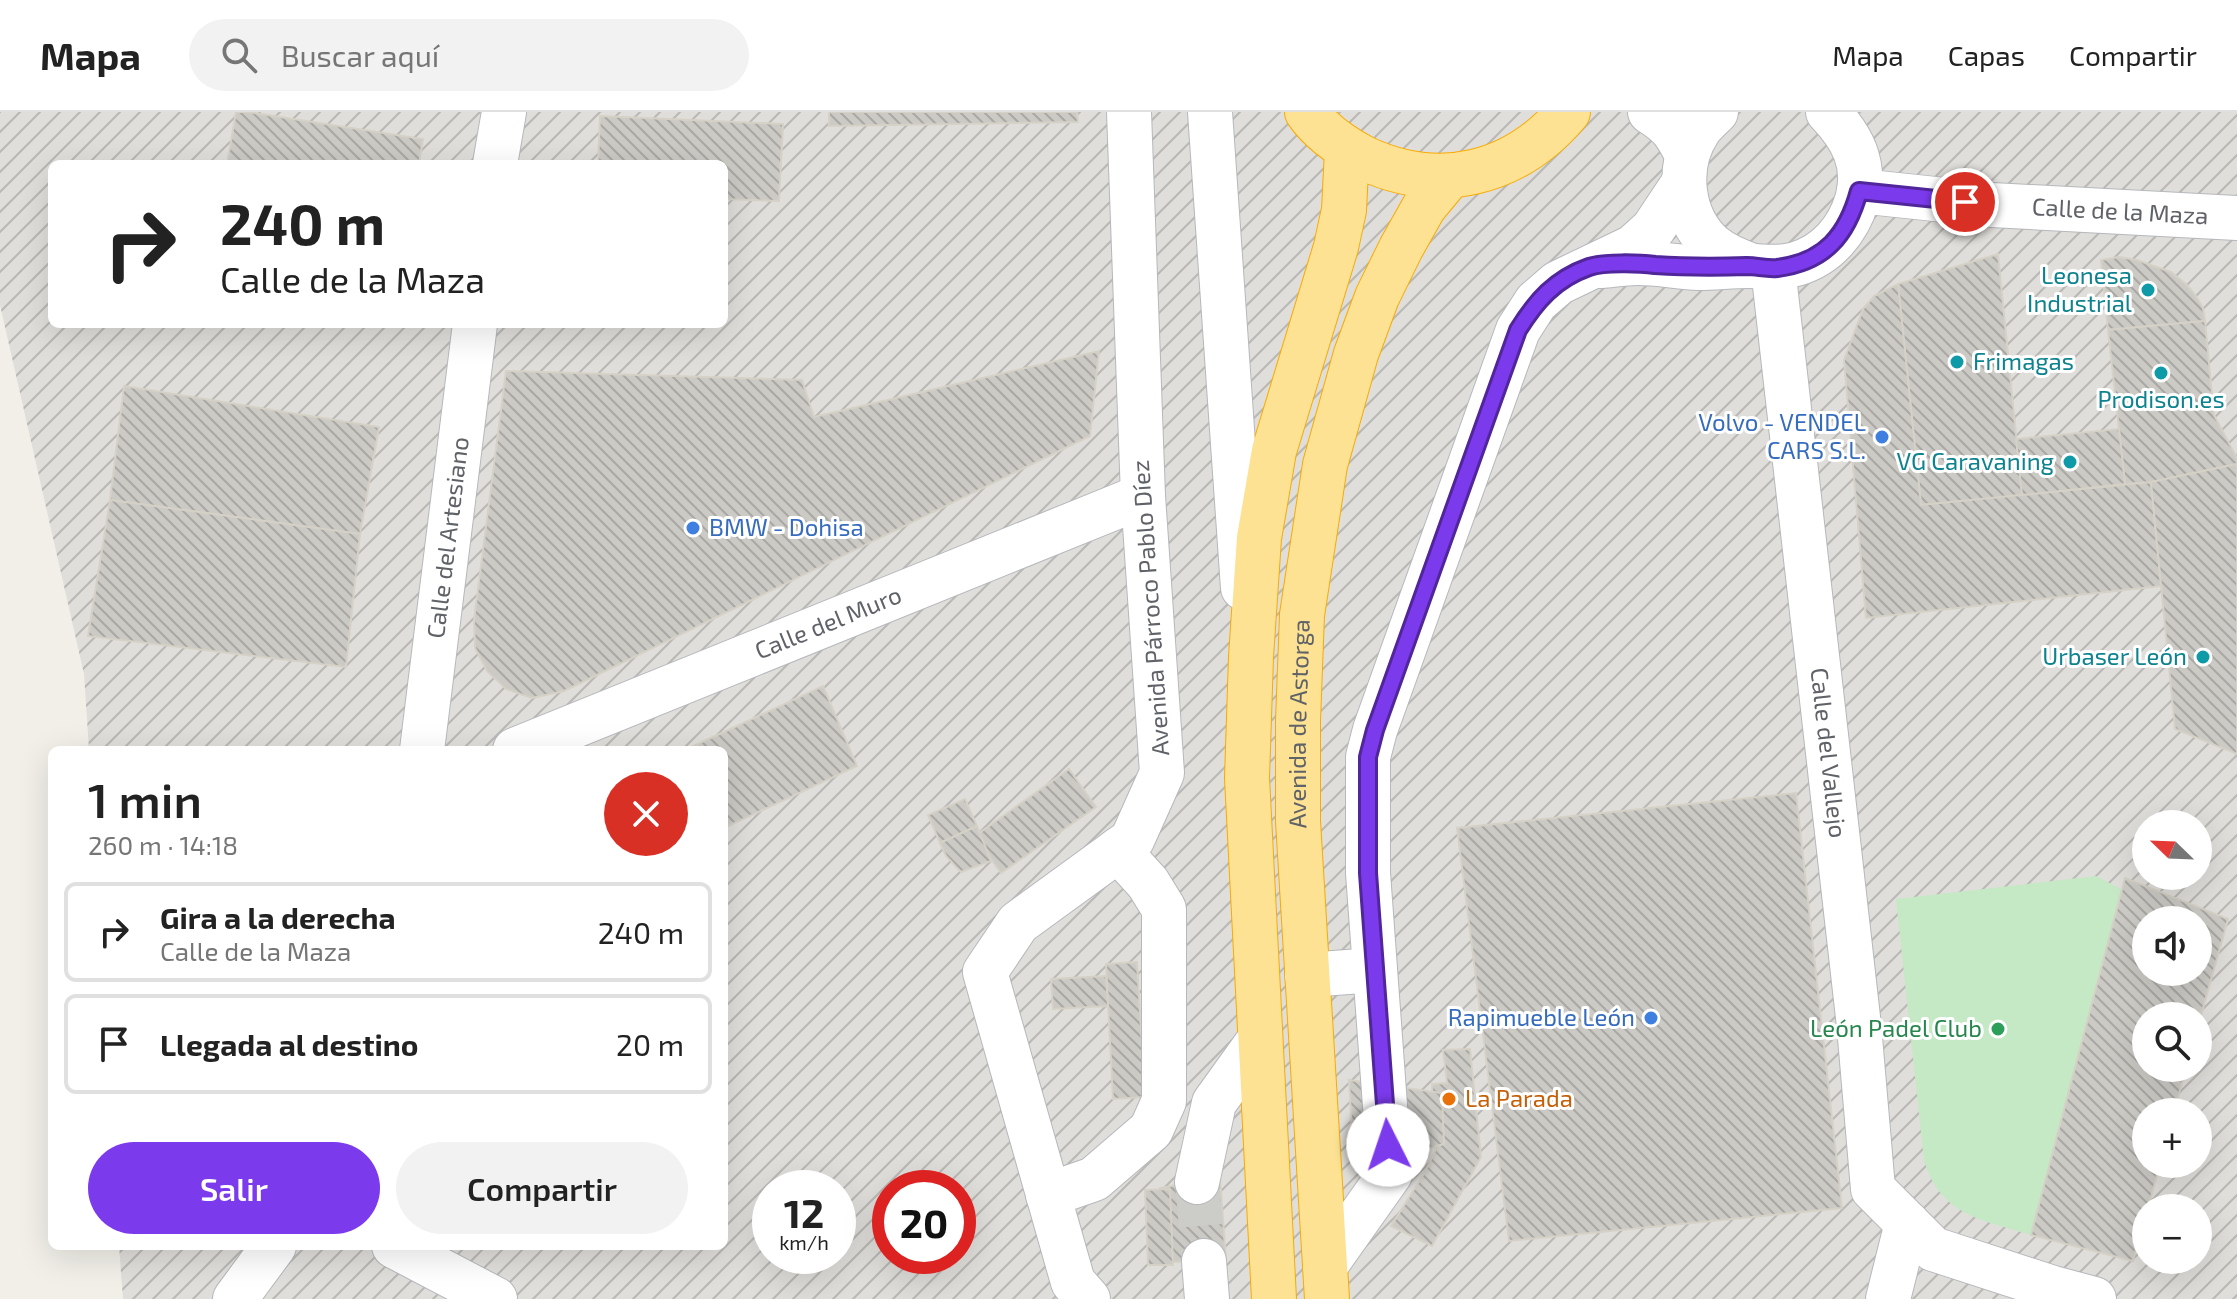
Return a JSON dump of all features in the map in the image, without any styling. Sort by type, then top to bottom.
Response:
[{"type":"highway","points":[[1307,112],[1314,122],[1347,150],[1381,166],[1420,176],[1449,177],[1474,172],[1515,157],[1551,132],[1568,112]]},
{"type":"highway","points":[[1274,1299],[1247,778],[1251,657],[1259,538],[1274,451],[1336,247],[1344,210],[1347,150]]},
{"type":"highway","name":"Avenida de Astorga","points":[[1326,1283],[1298,821],[1302,615],[1325,465],[1356,354],[1377,297],[1424,207],[1449,177]]},
{"type":"street","points":[[496,160],[504,112]]},
{"type":"street","name":"Avenida Párroco Pablo Díez","points":[[1088,1299],[1073,1282],[985,972],[1018,923],[1132,840],[1162,773],[1143,496],[1129,112]]},
{"type":"street","points":[[1210,112],[1242,580],[1251,657]]},
{"type":"street","points":[[1650,112],[1676,131],[1685,169],[1687,207],[1697,227],[1712,245],[1731,258],[1763,267]]},
{"type":"street","points":[[1326,1283],[1390,1174],[1368,873],[1368,757],[1375,730],[1518,330],[1536,302],[1558,283],[1633,247],[1653,229],[1685,169],[1699,129],[1716,112]]},
{"type":"street","points":[[1590,266],[1638,263],[1698,268],[1763,267],[1798,264],[1821,253],[1840,236],[1852,215],[1859,191],[1859,169],[1854,148],[1838,118]]},
{"type":"street","name":"Calle de la Maza","points":[[1859,191],[1992,205],[2237,218]]},
{"type":"street","name":"Calle del Vallejo","points":[[1763,267],[1859,1026],[1873,1189],[1933,1249],[2062,1295]]},
{"type":"street","name":"Calle del Artesiano","points":[[422,746],[475,328]]},
{"type":"street","name":"Calle del Muro","points":[[525,746],[1143,496]]},
{"type":"street","points":[[1048,1195],[1094,1179],[1151,1130],[1164,1101],[1164,909],[1148,883],[1118,850]]},
{"type":"street","points":[[1307,975],[1375,970]]},
{"type":"street","points":[[1197,1182],[1214,1103],[1260,1039]]},
{"type":"street","points":[[1157,1117],[1209,1128]]},
{"type":"street","points":[[1888,1299],[1907,1223]]},
{"type":"street","points":[[235,1299],[271,1250]]},
{"type":"street","points":[[402,1250],[495,1299]]},
{"type":"shaded area","points":[[0,112],[2237,112],[2237,1299],[123,1299],[119,1250],[728,1250],[728,746],[89,746],[84,674],[0,305]]},
{"type":"green space","name":"León Padel Club","points":[[2096,876],[2123,890],[2031,1235],[1966,1213],[1952,1204],[1931,1179],[1924,1160],[1896,899]]},
{"type":"building","points":[[236,112],[423,139],[420,160],[228,160]]},
{"type":"building","points":[[829,112],[1077,112],[1078,122],[829,126]]},
{"type":"building","points":[[600,116],[783,124],[779,201],[728,199],[728,160],[598,160]]},
{"type":"building","name":"Frimagas","points":[[1998,254],[2022,495],[1921,505],[1898,284]]},
{"type":"building","name":"Leonesa Industrial","points":[[2119,257],[2171,272],[2196,296],[2203,308],[2205,321],[2108,330],[2101,260]]},
{"type":"building","name":"Volvo - VENDEL CARS S.L.","points":[[1898,284],[1921,505],[2151,482],[2161,586],[1866,618],[1844,360],[1863,309],[1874,296]]},
{"type":"building","name":"Prodison.es","points":[[2205,321],[2214,415],[2237,458],[2237,464],[2151,482],[2125,484],[2108,330]]},
{"type":"building","name":"BMW - Dohisa","points":[[1099,351],[1090,436],[564,691],[532,698],[506,689],[487,671],[475,648],[474,620],[506,371],[802,380],[814,417]]},
{"type":"building","points":[[124,386],[379,427],[360,534],[110,500]]},
{"type":"building","name":"VG Caravaning","points":[[2119,429],[2125,484],[2022,495],[2016,439]]},
{"type":"building","name":"Urbaser León","points":[[2237,464],[2237,754],[2175,729],[2151,482]]},
{"type":"building","points":[[110,500],[360,534],[346,667],[88,636]]},
{"type":"building","points":[[823,686],[857,766],[728,826],[728,746],[694,746]]},
{"type":"building","points":[[1069,769],[1096,807],[1001,873],[975,836]]},
{"type":"building","name":"Rapimueble León","points":[[1796,793],[1842,1208],[1509,1241],[1457,828]]},
{"type":"building","points":[[965,799],[977,826],[940,843],[928,815]]},
{"type":"building","points":[[977,826],[991,861],[961,872],[946,856],[940,843]]},
{"type":"building","points":[[2125,878],[2132,881],[2132,890],[2155,890],[2195,906],[2132,906],[2132,986],[2209,986],[2205,1002],[2132,1002],[2132,1082],[2182,1082],[2178,1098],[2132,1098],[2132,1178],[2156,1178],[2152,1194],[2132,1194],[2132,1261],[2031,1235]]},
{"type":"building","points":[[2212,913],[2228,919],[2212,976]]},
{"type":"building","points":[[1137,962],[1145,1097],[1113,1099],[1106,964]]},
{"type":"building","points":[[1106,976],[1108,1006],[1053,1009],[1051,979]]},
{"type":"building","points":[[1470,1049],[1481,1157],[1432,1246],[1391,1226],[1435,1151],[1432,1084],[1447,1083],[1443,1050]]},
{"type":"building","points":[[1349,1080],[1442,1093],[1444,1144],[1354,1169]]},
{"type":"building","points":[[1220,1177],[1226,1261],[1164,1262],[1160,1188]]},
{"type":"building","points":[[1170,1189],[1173,1265],[1148,1265],[1145,1190]]},
{"type":"tunnel","points":[[1197,1182],[1204,1261]]},
{"type":"place","name":"Leonesa Industrial","points":[[2148,290]]},
{"type":"place","name":"Frimagas","points":[[1957,362]]},
{"type":"place","name":"Prodison.es","points":[[2161,373]]},
{"type":"place","name":"Volvo - VENDEL CARS S.L.","points":[[1882,437]]},
{"type":"place","name":"VG Caravaning","points":[[2070,462]]},
{"type":"place","name":"BMW - Dohisa","points":[[693,528]]},
{"type":"place","name":"Urbaser León","points":[[2203,657]]},
{"type":"place","name":"Rapimueble León","points":[[1651,1018]]},
{"type":"place","name":"León Padel Club","points":[[1998,1029]]},
{"type":"place","name":"La Parada","points":[[1449,1099]]},
{"type":"route","points":[[1388,1145],[1368,873],[1368,757],[1518,330],[1536,302],[1558,283],[1590,266],[1638,263],[1698,268],[1773,268],[1798,264],[1821,253],[1840,236],[1852,215],[1859,191],[1965,202]]}]
